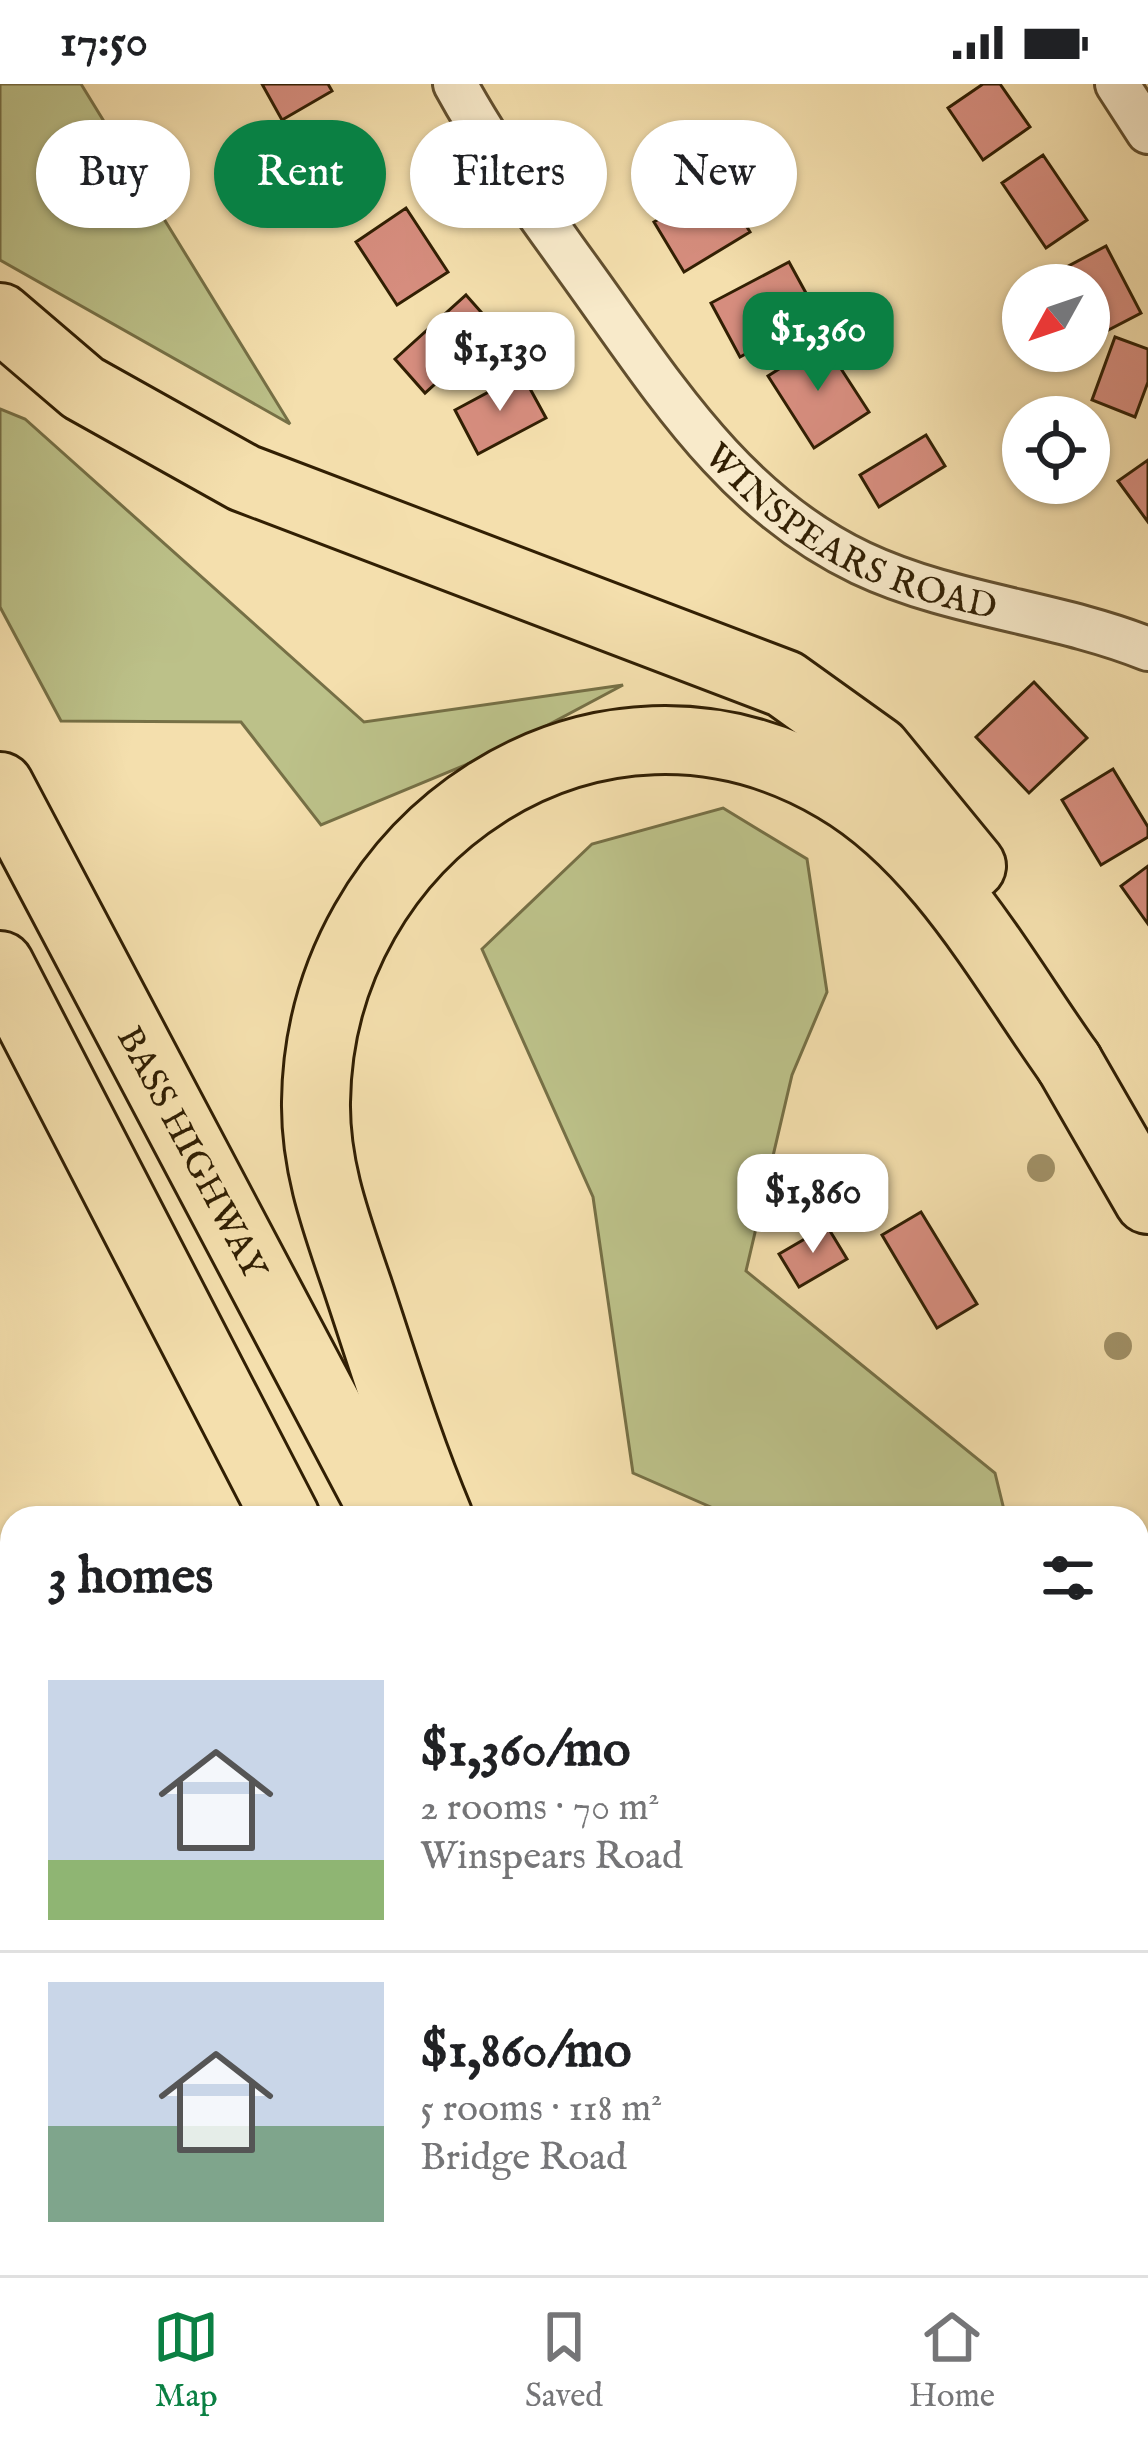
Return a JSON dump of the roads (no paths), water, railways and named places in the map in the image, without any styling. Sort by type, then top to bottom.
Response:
[{"type":"highway","points":[[0,317],[83,388],[244,478],[785,684],[823,707],[908,782],[970,863],[1000,912],[1069,1063],[1148,1200]]},
{"type":"highway","points":[[435,1506],[407,1442],[329,1209],[316,1106],[326,1015],[358,928],[413,851],[452,816],[526,769],[620,743],[694,742],[733,748],[808,773],[870,813],[935,875],[1069,1063]]},
{"type":"highway","name":"BASS HIGHWAY","points":[[0,786],[381,1506]]},
{"type":"highway","points":[[0,965],[280,1506]]},
{"type":"street","name":"WINSPEARS ROAD","points":[[455,84],[696,434],[758,497],[863,564],[927,587],[1100,630],[1148,649]]},
{"type":"street","points":[[1117,84],[1148,132]]}]
